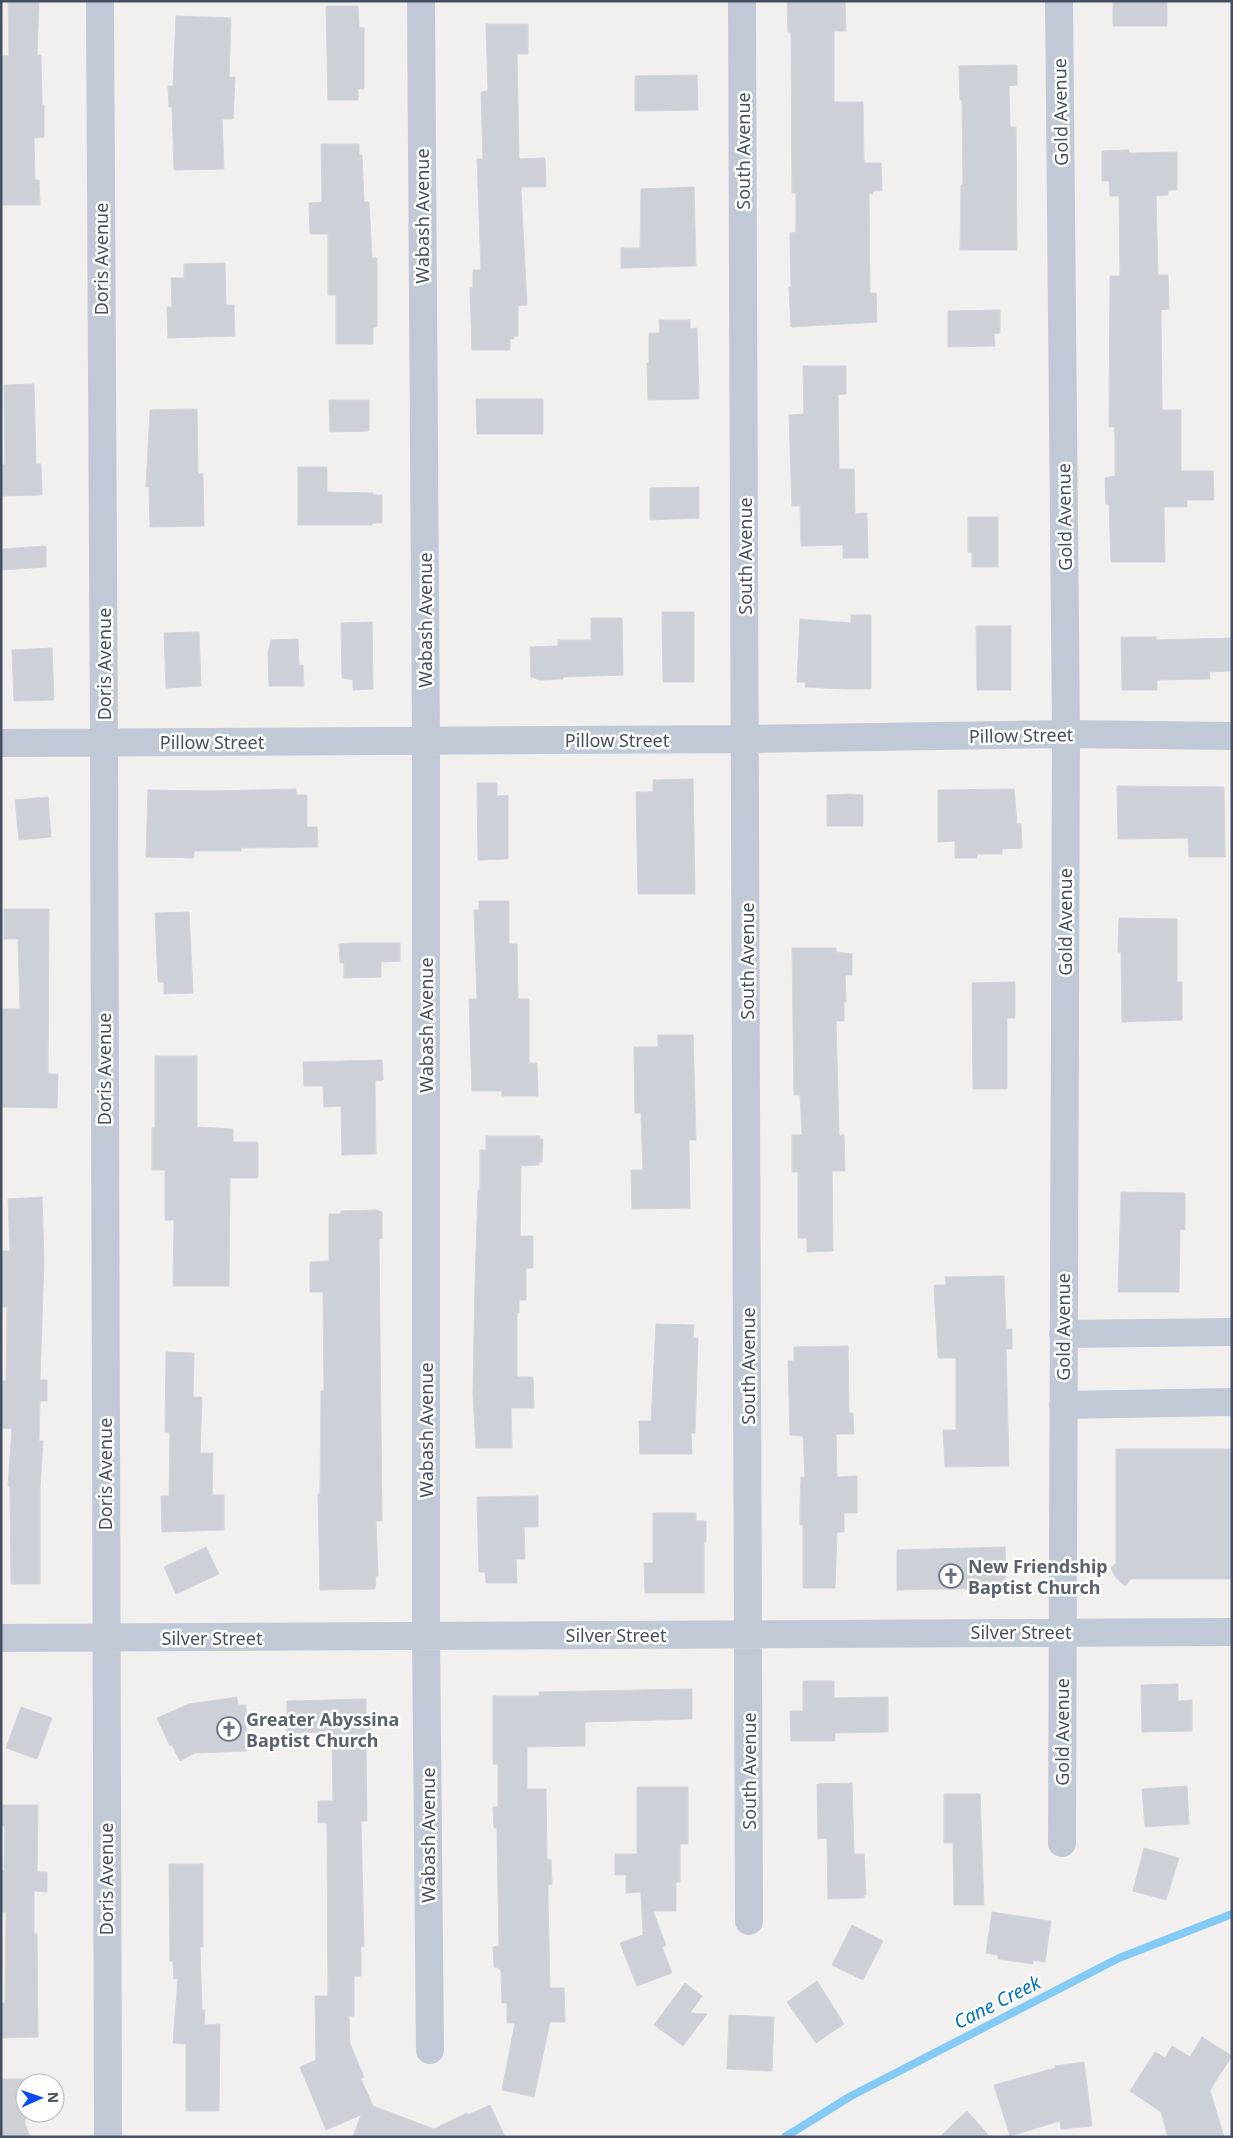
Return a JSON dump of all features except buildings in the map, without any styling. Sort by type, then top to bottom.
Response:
[{"type":"street","name":"Doris Avenue","points":[[100,1],[108,2136]]},
{"type":"street","name":"Wabash Avenue","points":[[421,1],[426,742],[426,1636],[430,2050]]},
{"type":"street","name":"South Avenue","points":[[742,1],[749,1921]]},
{"type":"street","name":"Gold Avenue","points":[[1058,1],[1066,734],[1062,1334],[1062,1843]]},
{"type":"street","name":"Pillow Street","points":[[1,743],[426,742],[1066,734],[1232,736]]},
{"type":"street","points":[[1062,1334],[1232,1332]]},
{"type":"street","points":[[1063,1405],[1232,1402]]},
{"type":"street","name":"Silver Street","points":[[1,1638],[105,1639],[1232,1632]]},
{"type":"waterway","name":"Cane Creek","points":[[785,2137],[851,2096],[1119,1958],[1232,1914]]},
{"type":"place","name":"New Friendship Baptist Church","points":[[951,1576]]},
{"type":"place","name":"Greater Abyssina Baptist Church","points":[[229,1729]]}]
